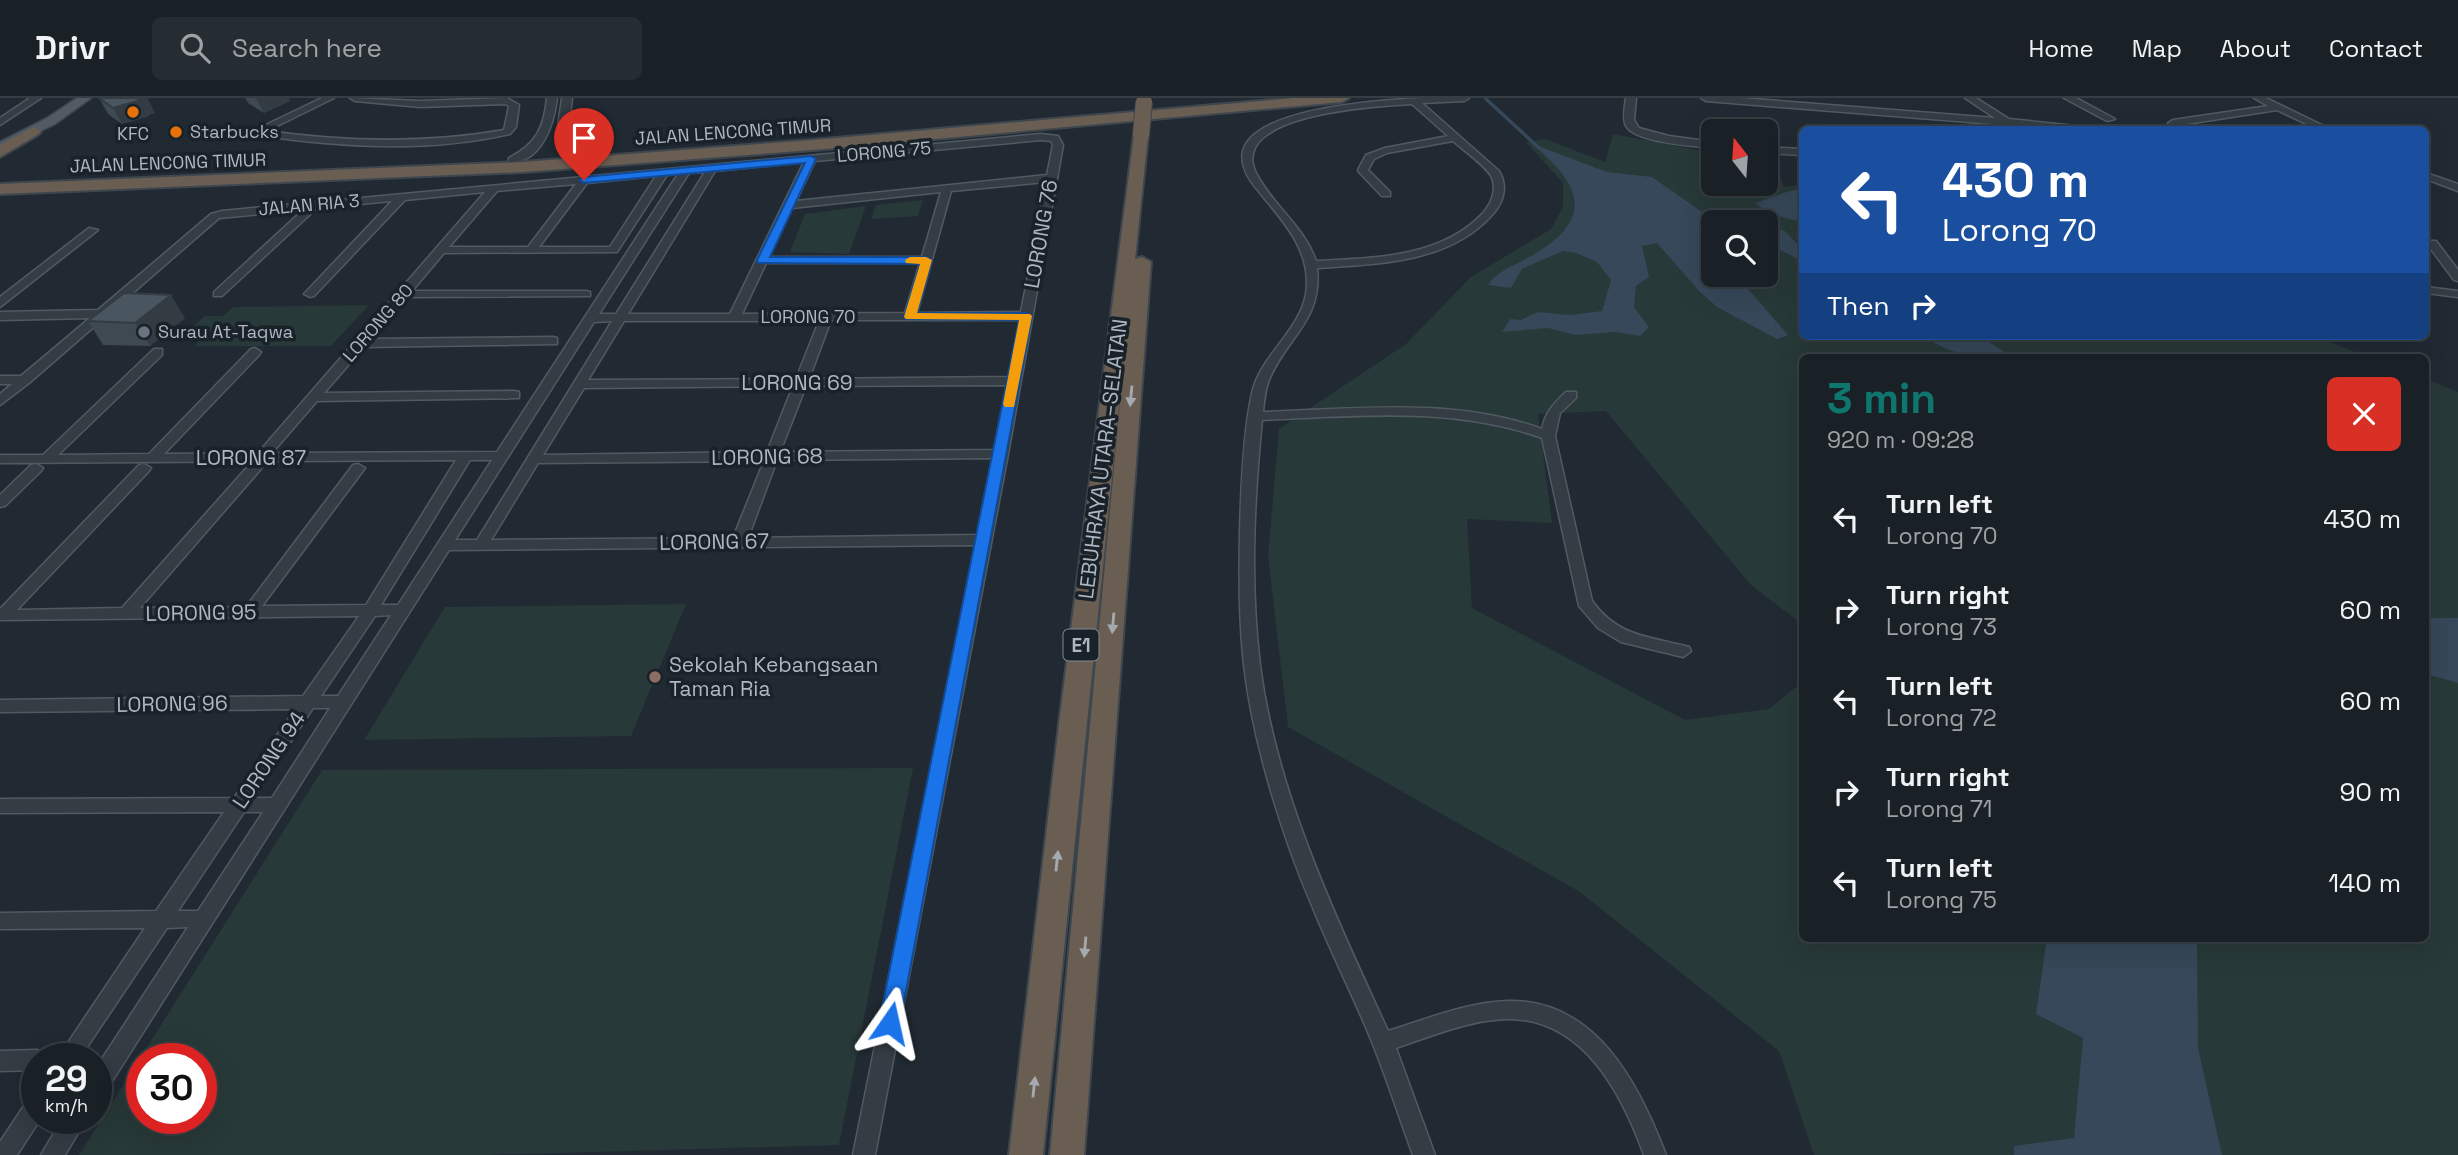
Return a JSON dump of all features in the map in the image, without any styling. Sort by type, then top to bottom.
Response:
[{"type":"highway","name":"JALAN LENCONG TIMUR","points":[[48,184],[578,156],[1261,98]]},
{"type":"highway","name":"JALAN LENCONG TIMUR","points":[[0,181],[48,184],[577,163],[851,142],[1342,98]]},
{"type":"highway","name":"LEBUHRAYA UTARA–SELATAN","points":[[1067,1155],[1143,253],[1149,134],[1145,100]]},
{"type":"highway","name":"LEBUHRAYA UTARA–SELATAN","points":[[1026,1155],[1072,724],[1149,134],[1161,100]]},
{"type":"highway","points":[[0,150],[34,131]]},
{"type":"highway","points":[[0,190],[48,184]]},
{"type":"main road","points":[[0,136],[63,98]]},
{"type":"main road","points":[[34,131],[85,98]]},
{"type":"street","points":[[0,122],[37,98]]},
{"type":"street","points":[[329,98],[256,132],[353,144],[462,140],[507,132],[511,127],[514,105],[507,101],[420,104],[355,98]]},
{"type":"street","points":[[513,160],[536,148],[542,139],[552,98]]},
{"type":"street","points":[[567,98],[562,142],[565,149],[578,156]]},
{"type":"street","points":[[1424,1155],[1382,1042],[1331,931],[1300,850],[1265,733],[1257,696],[1252,664],[1247,566],[1248,494],[1255,416],[1261,381],[1308,311],[1313,281],[1305,247],[1294,228],[1249,171],[1247,160],[1251,145],[1261,135],[1304,115],[1464,98]]},
{"type":"street","points":[[1631,98],[1630,123],[1635,131],[1650,136],[1701,143]]},
{"type":"street","points":[[1706,98],[1993,125],[2006,121],[2110,124]]},
{"type":"street","points":[[1970,98],[2006,121]]},
{"type":"street","points":[[2069,98],[2110,124]]},
{"type":"street","points":[[2259,98],[2319,126]]},
{"type":"street","points":[[1311,265],[1411,254],[1445,244],[1471,231],[1496,201],[1498,179],[1490,168],[1415,103]]},
{"type":"street","points":[[2173,123],[2279,107]]},
{"type":"street","name":"LORONG 75","points":[[685,171],[1041,137],[1055,138]]},
{"type":"street","name":"LORONG 76","points":[[864,1155],[1001,454],[1058,145],[1055,138]]},
{"type":"street","points":[[1386,194],[1363,170],[1370,157],[1385,151],[1455,138]]},
{"type":"street","points":[[1778,151],[1799,152]]},
{"type":"street","points":[[734,317],[811,159]]},
{"type":"street","points":[[481,545],[712,168]]},
{"type":"street","points":[[112,1049],[204,919],[685,171]]},
{"type":"street","name":"JALAN RIA 3","points":[[0,401],[215,216],[685,171]]},
{"type":"street","points":[[440,250],[613,250],[663,173]]},
{"type":"street","points":[[2429,177],[2458,188]]},
{"type":"street","points":[[789,205],[1051,178]]},
{"type":"street","points":[[531,250],[584,180]]},
{"type":"street","name":"LORONG 80","points":[[127,613],[494,188]]},
{"type":"street","points":[[910,317],[947,189]]},
{"type":"street","points":[[310,294],[402,197]]},
{"type":"street","points":[[218,294],[314,205]]},
{"type":"street","points":[[0,303],[93,230]]},
{"type":"street","points":[[2432,243],[2458,278]]},
{"type":"street","points":[[762,260],[926,260]]},
{"type":"street","points":[[2429,290],[2458,294]]},
{"type":"street","points":[[403,294],[586,293]]},
{"type":"street","points":[[0,316],[101,314]]},
{"type":"street","name":"LORONG 70","points":[[591,318],[1026,316]]},
{"type":"street","points":[[739,542],[825,317]]},
{"type":"street","points":[[360,343],[553,341]]},
{"type":"street","points":[[0,503],[158,352]]},
{"type":"street","points":[[1,615],[255,352]]},
{"type":"street","points":[[0,380],[25,380]]},
{"type":"street","name":"LORONG 69","points":[[580,384],[1014,382]]},
{"type":"street","points":[[314,397],[514,395]]},
{"type":"street","points":[[1572,395],[1555,408],[1549,419],[1549,436],[1578,585],[1592,616],[1606,628],[1649,646],[1683,651]]},
{"type":"street","points":[[1255,416],[1367,413],[1463,416],[1522,425],[1549,436]]},
{"type":"street","name":"LORONG 68","points":[[533,459],[1001,454]]},
{"type":"street","name":"LORONG 87","points":[[0,459],[41,463],[149,463],[502,456]]},
{"type":"street","name":"LORONG 94","points":[[78,1043],[370,611],[465,457]]},
{"type":"street","points":[[250,612],[358,468]]},
{"type":"street","name":"LORONG 67","points":[[444,545],[984,540]]},
{"type":"street","name":"LORONG 95","points":[[1,615],[403,610]]},
{"type":"street","name":"LORONG 96","points":[[0,706],[344,702]]},
{"type":"street","points":[[0,806],[278,805]]},
{"type":"street","points":[[0,921],[204,919]]},
{"type":"street","points":[[1382,1042],[1490,1012],[1511,1009],[1551,1017],[1573,1029],[1605,1057],[1638,1113],[1655,1155]]},
{"type":"street","points":[[0,1060],[21,1060]]},
{"type":"street","points":[[4,1155],[21,1129]]},
{"type":"street","points":[[52,1155],[66,1134]]},
{"type":"shaded area","points":[[1613,134],[1701,151],[1701,196],[1778,196],[1778,170],[1784,187],[1799,185],[1799,340],[2324,340],[2360,354],[1799,354],[1799,622],[1751,585],[1606,411],[1538,414],[1552,523],[1467,519],[1472,608],[1685,720],[1769,709],[1799,684],[1799,942],[2429,942],[2429,380],[2458,392],[2458,1155],[1814,1155],[1779,1051],[1580,892],[1288,727],[1268,556],[1279,429],[1406,344],[1471,277],[1551,229],[1563,207],[1563,183],[1526,142],[1545,139],[1605,162]]},
{"type":"shaded area","points":[[923,200],[918,216],[871,219],[876,205]]},
{"type":"shaded area","points":[[866,206],[849,254],[790,252],[805,214]]},
{"type":"shaded area","points":[[369,305],[331,346],[195,346],[202,338],[181,337],[205,316],[223,316],[233,307]]},
{"type":"shaded area","points":[[686,604],[631,736],[364,740],[445,607]]},
{"type":"shaded area","points":[[913,768],[839,1145],[486,1155],[79,1155],[92,1134],[112,1134],[112,1103],[126,1081],[126,1134],[217,1134],[217,1043],[150,1043],[322,770]]},
{"type":"water","points":[[1533,144],[1607,172],[1652,177],[1701,211],[1701,287],[1746,287],[1788,335],[1777,339],[1717,307],[1699,291],[1657,243],[1642,246],[1649,277],[1636,286],[1634,307],[1649,327],[1640,336],[1616,332],[1575,335],[1548,328],[1502,332],[1510,319],[1521,320],[1538,312],[1570,315],[1602,311],[1611,280],[1597,262],[1576,253],[1563,251],[1522,269],[1511,288],[1488,285],[1499,273],[1557,238],[1572,218],[1573,195],[1556,166]]},
{"type":"water","points":[[1799,189],[1799,221],[1778,216],[1778,210],[1765,210],[1755,203]]},
{"type":"water","points":[[1778,228],[1785,231],[1799,246],[1799,260],[1778,249]]},
{"type":"water","points":[[1930,340],[1984,340],[2006,354],[1964,354]]},
{"type":"water","points":[[2429,618],[2458,618],[2458,683],[2429,675]]},
{"type":"water","points":[[2046,942],[2197,942],[2198,1048],[2222,1155],[2014,1155],[2014,1146],[2074,1138],[2083,1038],[2036,1014]]},
{"type":"building","points":[[99,98],[143,98],[113,108]]},
{"type":"building","points":[[124,293],[171,295],[135,323],[88,321]]},
{"type":"waterway","points":[[1486,99],[1539,148]]},
{"type":"slow traffic","points":[[910,260],[926,260],[910,317],[1026,316],[1010,404]]},
{"type":"place","name":"KFC","points":[[133,112]]},
{"type":"place","name":"Starbucks","points":[[176,132]]},
{"type":"place","name":"Surau At-Taqwa","points":[[144,332]]},
{"type":"place","name":"Sekolah Kebangsaan Taman Ria","points":[[655,677]]},
{"type":"route","points":[[584,180],[811,159],[762,260],[926,260],[910,317],[1026,316],[890,1023]]}]
